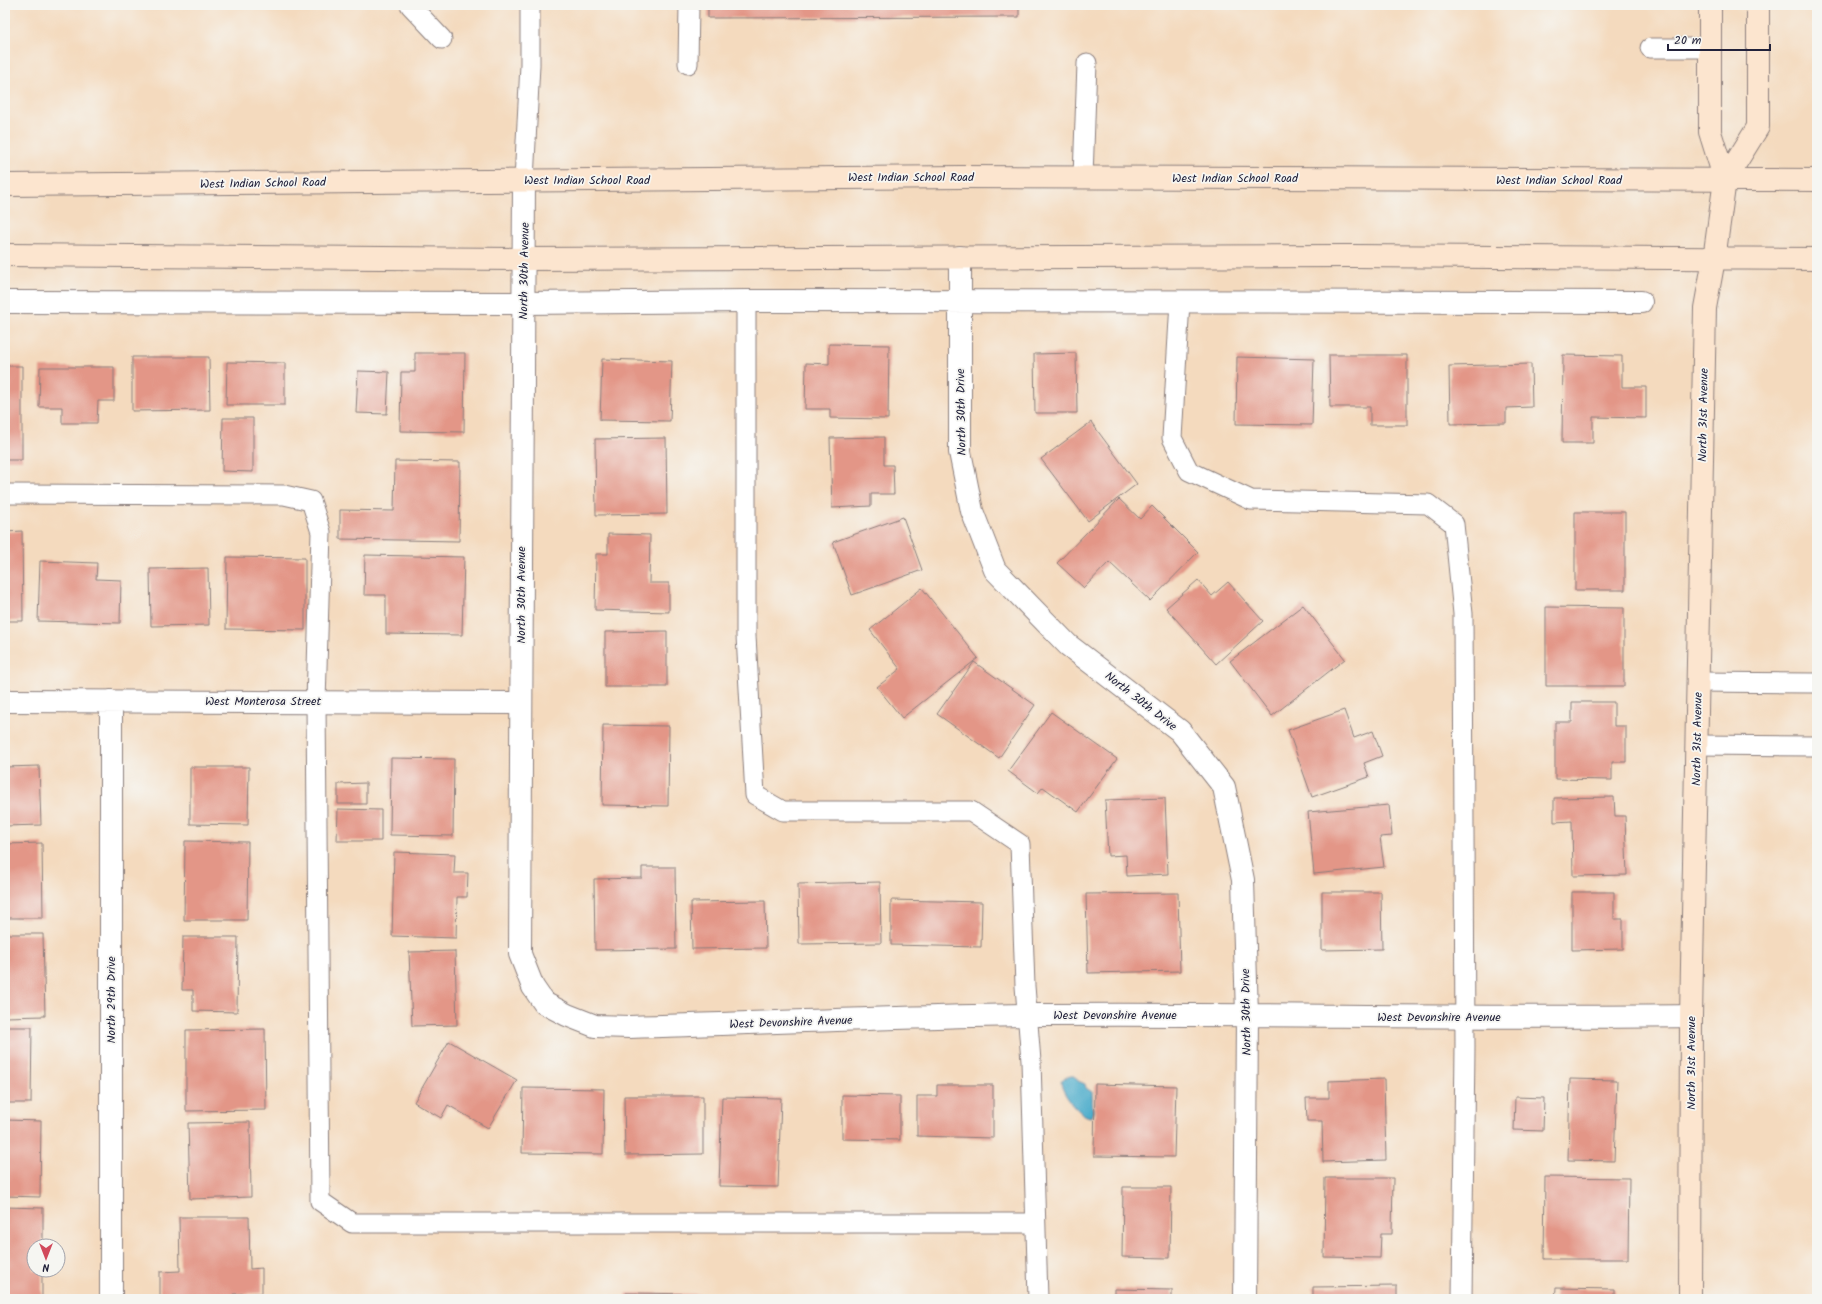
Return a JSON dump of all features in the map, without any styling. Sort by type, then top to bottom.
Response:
[{"type":"main road","name":"North 31st Avenue","points":[[1710,5],[1710,132],[1725,180]]},
{"type":"main road","name":"North 31st Avenue","points":[[1690,1299],[1691,1016],[1705,308],[1714,259],[1725,180],[1758,127],[1758,5]]},
{"type":"main road","name":"West Indian School Road","points":[[5,185],[1083,177],[1817,180]]},
{"type":"main road","points":[[5,255],[524,259],[1351,256],[1817,259]]},
{"type":"street","name":"North 30th Avenue","points":[[524,180],[520,703],[520,954],[533,987],[544,1003]]},
{"type":"street","name":"North 30th Drive","points":[[960,257],[960,452],[972,511],[995,570],[1068,645],[1180,731],[1224,788],[1244,880],[1247,1015],[1245,1299]]},
{"type":"street","points":[[5,302],[1642,302]]},
{"type":"street","name":"West Monterosa Street","points":[[5,701],[520,703]]},
{"type":"street","name":"North 29th Drive","points":[[111,701],[111,1299]]},
{"type":"street","name":"West Devonshire Avenue","points":[[544,1003],[567,1015],[595,1026],[630,1027],[1027,1015],[1247,1015],[1465,1018],[1691,1016]]},
{"type":"lane","points":[[410,5],[442,39]]},
{"type":"lane","points":[[524,180],[530,65],[530,5]]},
{"type":"lane","points":[[688,64],[689,5]]},
{"type":"lane","points":[[1650,48],[1710,48]]},
{"type":"lane","points":[[1083,177],[1087,63]]},
{"type":"lane","points":[[746,301],[746,636],[756,795],[783,811],[971,811],[1020,844],[1027,1015],[1031,1061],[1038,1299]]},
{"type":"lane","points":[[1180,302],[1172,438],[1189,471],[1251,500],[1428,504],[1454,524],[1463,614],[1465,1018],[1462,1299]]},
{"type":"lane","points":[[5,494],[284,495],[311,501],[321,532],[316,702],[320,1201],[352,1224],[1036,1223]]},
{"type":"lane","points":[[1698,682],[1817,683]]},
{"type":"lane","points":[[1697,745],[1817,746]]},
{"type":"water","points":[[1074,1076],[1078,1081],[1085,1084],[1086,1088],[1092,1092],[1093,1112],[1091,1117],[1077,1109],[1064,1092],[1061,1082],[1064,1078]]},
{"type":"building","points":[[708,5],[1019,5],[1019,17],[708,18]]},
{"type":"building","points":[[829,344],[889,345],[888,419],[830,418],[830,409],[805,409],[806,363],[829,364]]},
{"type":"building","points":[[415,353],[465,353],[464,432],[400,431],[401,372],[415,372]]},
{"type":"building","points":[[1076,353],[1077,413],[1035,413],[1034,354]]},
{"type":"building","points":[[1329,355],[1407,355],[1407,425],[1370,425],[1370,407],[1330,407]]},
{"type":"building","points":[[1563,355],[1622,356],[1622,387],[1646,387],[1646,418],[1593,417],[1593,443],[1562,443]]},
{"type":"building","points":[[132,357],[209,357],[210,410],[132,411]]},
{"type":"building","points":[[1237,357],[1314,359],[1312,425],[1236,424]]},
{"type":"building","points":[[602,359],[672,361],[670,421],[600,420]]},
{"type":"building","points":[[227,362],[285,363],[285,405],[226,405]]},
{"type":"building","points":[[1531,364],[1532,407],[1506,408],[1506,423],[1450,424],[1449,366]]},
{"type":"building","points":[[5,366],[22,366],[22,460],[5,460]]},
{"type":"building","points":[[40,367],[114,367],[114,401],[98,401],[97,423],[62,423],[62,407],[39,407]]},
{"type":"building","points":[[358,371],[389,372],[387,414],[356,413]]},
{"type":"building","points":[[223,418],[253,418],[253,472],[222,471]]},
{"type":"building","points":[[1091,422],[1137,484],[1088,521],[1041,459]]},
{"type":"building","points":[[884,437],[884,465],[893,465],[894,494],[871,494],[871,506],[832,508],[830,438]]},
{"type":"building","points":[[666,438],[667,514],[596,515],[595,439]]},
{"type":"building","points":[[395,461],[460,462],[459,541],[340,539],[340,510],[394,511]]},
{"type":"building","points":[[1119,499],[1140,519],[1152,506],[1198,552],[1150,601],[1109,562],[1084,588],[1057,563]]},
{"type":"building","points":[[1575,512],[1625,512],[1625,590],[1575,590]]},
{"type":"building","points":[[903,517],[922,570],[852,595],[833,542]]},
{"type":"building","points":[[22,531],[23,621],[5,621],[5,532]]},
{"type":"building","points":[[608,534],[650,535],[649,583],[669,583],[669,612],[595,610],[596,554],[608,554]]},
{"type":"building","points":[[365,555],[464,557],[462,635],[386,634],[386,595],[364,595]]},
{"type":"building","points":[[227,557],[305,558],[305,630],[226,629]]},
{"type":"building","points":[[40,561],[97,563],[96,579],[121,580],[120,623],[38,621]]},
{"type":"building","points":[[208,568],[209,625],[151,626],[150,569]]},
{"type":"building","points":[[1198,580],[1212,596],[1228,582],[1263,621],[1216,664],[1166,608]]},
{"type":"building","points":[[922,588],[978,658],[902,718],[877,687],[900,669],[870,630]]},
{"type":"building","points":[[1303,605],[1345,659],[1272,716],[1230,661]]},
{"type":"building","points":[[1546,607],[1624,608],[1624,686],[1546,686]]},
{"type":"building","points":[[667,631],[667,687],[605,687],[605,632]]},
{"type":"building","points":[[974,662],[1035,705],[999,758],[937,714]]},
{"type":"building","points":[[1572,702],[1614,702],[1614,726],[1626,726],[1626,762],[1612,762],[1612,780],[1555,779],[1555,722],[1572,722]]},
{"type":"building","points":[[1344,710],[1354,738],[1373,731],[1382,756],[1364,763],[1369,777],[1312,797],[1288,730]]},
{"type":"building","points":[[1051,712],[1117,759],[1078,812],[1043,787],[1038,793],[1008,771]]},
{"type":"building","points":[[603,725],[669,726],[668,806],[602,805]]},
{"type":"building","points":[[391,758],[454,759],[453,836],[390,835]]},
{"type":"building","points":[[39,766],[41,825],[5,826],[5,767]]},
{"type":"building","points":[[190,767],[249,767],[248,825],[190,824]]},
{"type":"building","points":[[366,783],[366,804],[338,804],[338,784]]},
{"type":"building","points":[[1614,797],[1615,816],[1625,816],[1627,875],[1573,876],[1572,821],[1554,822],[1554,798]]},
{"type":"building","points":[[1165,798],[1168,874],[1127,876],[1126,855],[1108,856],[1105,800]]},
{"type":"building","points":[[1389,805],[1392,836],[1380,837],[1384,867],[1314,874],[1308,812]]},
{"type":"building","points":[[338,809],[381,810],[381,841],[337,841]]},
{"type":"building","points":[[185,841],[248,842],[247,920],[184,920]]},
{"type":"building","points":[[42,843],[43,918],[5,918],[5,844]]},
{"type":"building","points":[[394,852],[455,854],[454,873],[468,873],[467,897],[457,897],[456,938],[392,936]]},
{"type":"building","points":[[642,867],[675,867],[676,949],[595,950],[594,879],[642,878]]},
{"type":"building","points":[[880,882],[881,943],[799,944],[798,884]]},
{"type":"building","points":[[1322,892],[1381,892],[1382,949],[1322,950]]},
{"type":"building","points":[[1572,892],[1614,892],[1614,919],[1623,919],[1623,949],[1572,950]]},
{"type":"building","points":[[1178,893],[1180,971],[1088,973],[1086,894]]},
{"type":"building","points":[[891,900],[982,902],[981,947],[891,945]]},
{"type":"building","points":[[765,901],[766,948],[692,949],[691,902]]},
{"type":"building","points":[[5,934],[43,934],[45,1016],[5,1017]]},
{"type":"building","points":[[183,937],[238,937],[237,1012],[193,1011],[193,990],[182,990]]},
{"type":"building","points":[[455,951],[457,1025],[412,1026],[409,952]]},
{"type":"building","points":[[5,1027],[32,1027],[31,1103],[5,1103]]},
{"type":"building","points":[[265,1029],[266,1110],[186,1111],[186,1030]]},
{"type":"building","points":[[449,1041],[517,1080],[488,1128],[448,1105],[441,1118],[414,1102]]},
{"type":"building","points":[[1384,1079],[1386,1160],[1323,1162],[1322,1121],[1307,1121],[1306,1098],[1329,1098],[1329,1081]]},
{"type":"building","points":[[1570,1079],[1617,1080],[1614,1161],[1568,1160]]},
{"type":"building","points":[[1095,1084],[1176,1086],[1174,1157],[1094,1156]]},
{"type":"building","points":[[937,1085],[993,1085],[993,1138],[917,1136],[917,1096],[937,1096]]},
{"type":"building","points":[[523,1088],[604,1089],[603,1154],[522,1153]]},
{"type":"building","points":[[842,1095],[900,1096],[900,1140],[842,1139]]},
{"type":"building","points":[[624,1096],[703,1096],[703,1154],[625,1155]]},
{"type":"building","points":[[722,1097],[781,1098],[778,1187],[719,1186]]},
{"type":"building","points":[[1515,1097],[1544,1098],[1543,1131],[1514,1130]]},
{"type":"building","points":[[5,1120],[41,1121],[40,1197],[5,1196]]},
{"type":"building","points":[[250,1122],[251,1197],[190,1199],[188,1123]]},
{"type":"building","points":[[1545,1177],[1629,1178],[1628,1259],[1544,1259]]},
{"type":"building","points":[[1325,1178],[1393,1178],[1392,1234],[1381,1234],[1380,1258],[1324,1257]]},
{"type":"building","points":[[1123,1187],[1171,1187],[1170,1258],[1122,1257]]},
{"type":"building","points":[[5,1207],[43,1208],[43,1238],[26,1238],[26,1278],[42,1278],[42,1299],[5,1299]]},
{"type":"building","points":[[179,1217],[249,1217],[250,1269],[262,1268],[262,1293],[233,1294],[233,1299],[160,1299],[160,1272],[180,1271]]},
{"type":"building","points":[[1397,1286],[1397,1299],[1313,1299],[1313,1287]]},
{"type":"building","points":[[1556,1288],[1614,1289],[1614,1299],[1555,1299]]},
{"type":"building","points":[[1115,1289],[1172,1290],[1172,1299],[1115,1299]]},
{"type":"building","points":[[626,1293],[703,1294],[703,1299],[626,1299]]},
{"type":"building","points":[[721,1296],[756,1297],[756,1299],[721,1299]]}]
